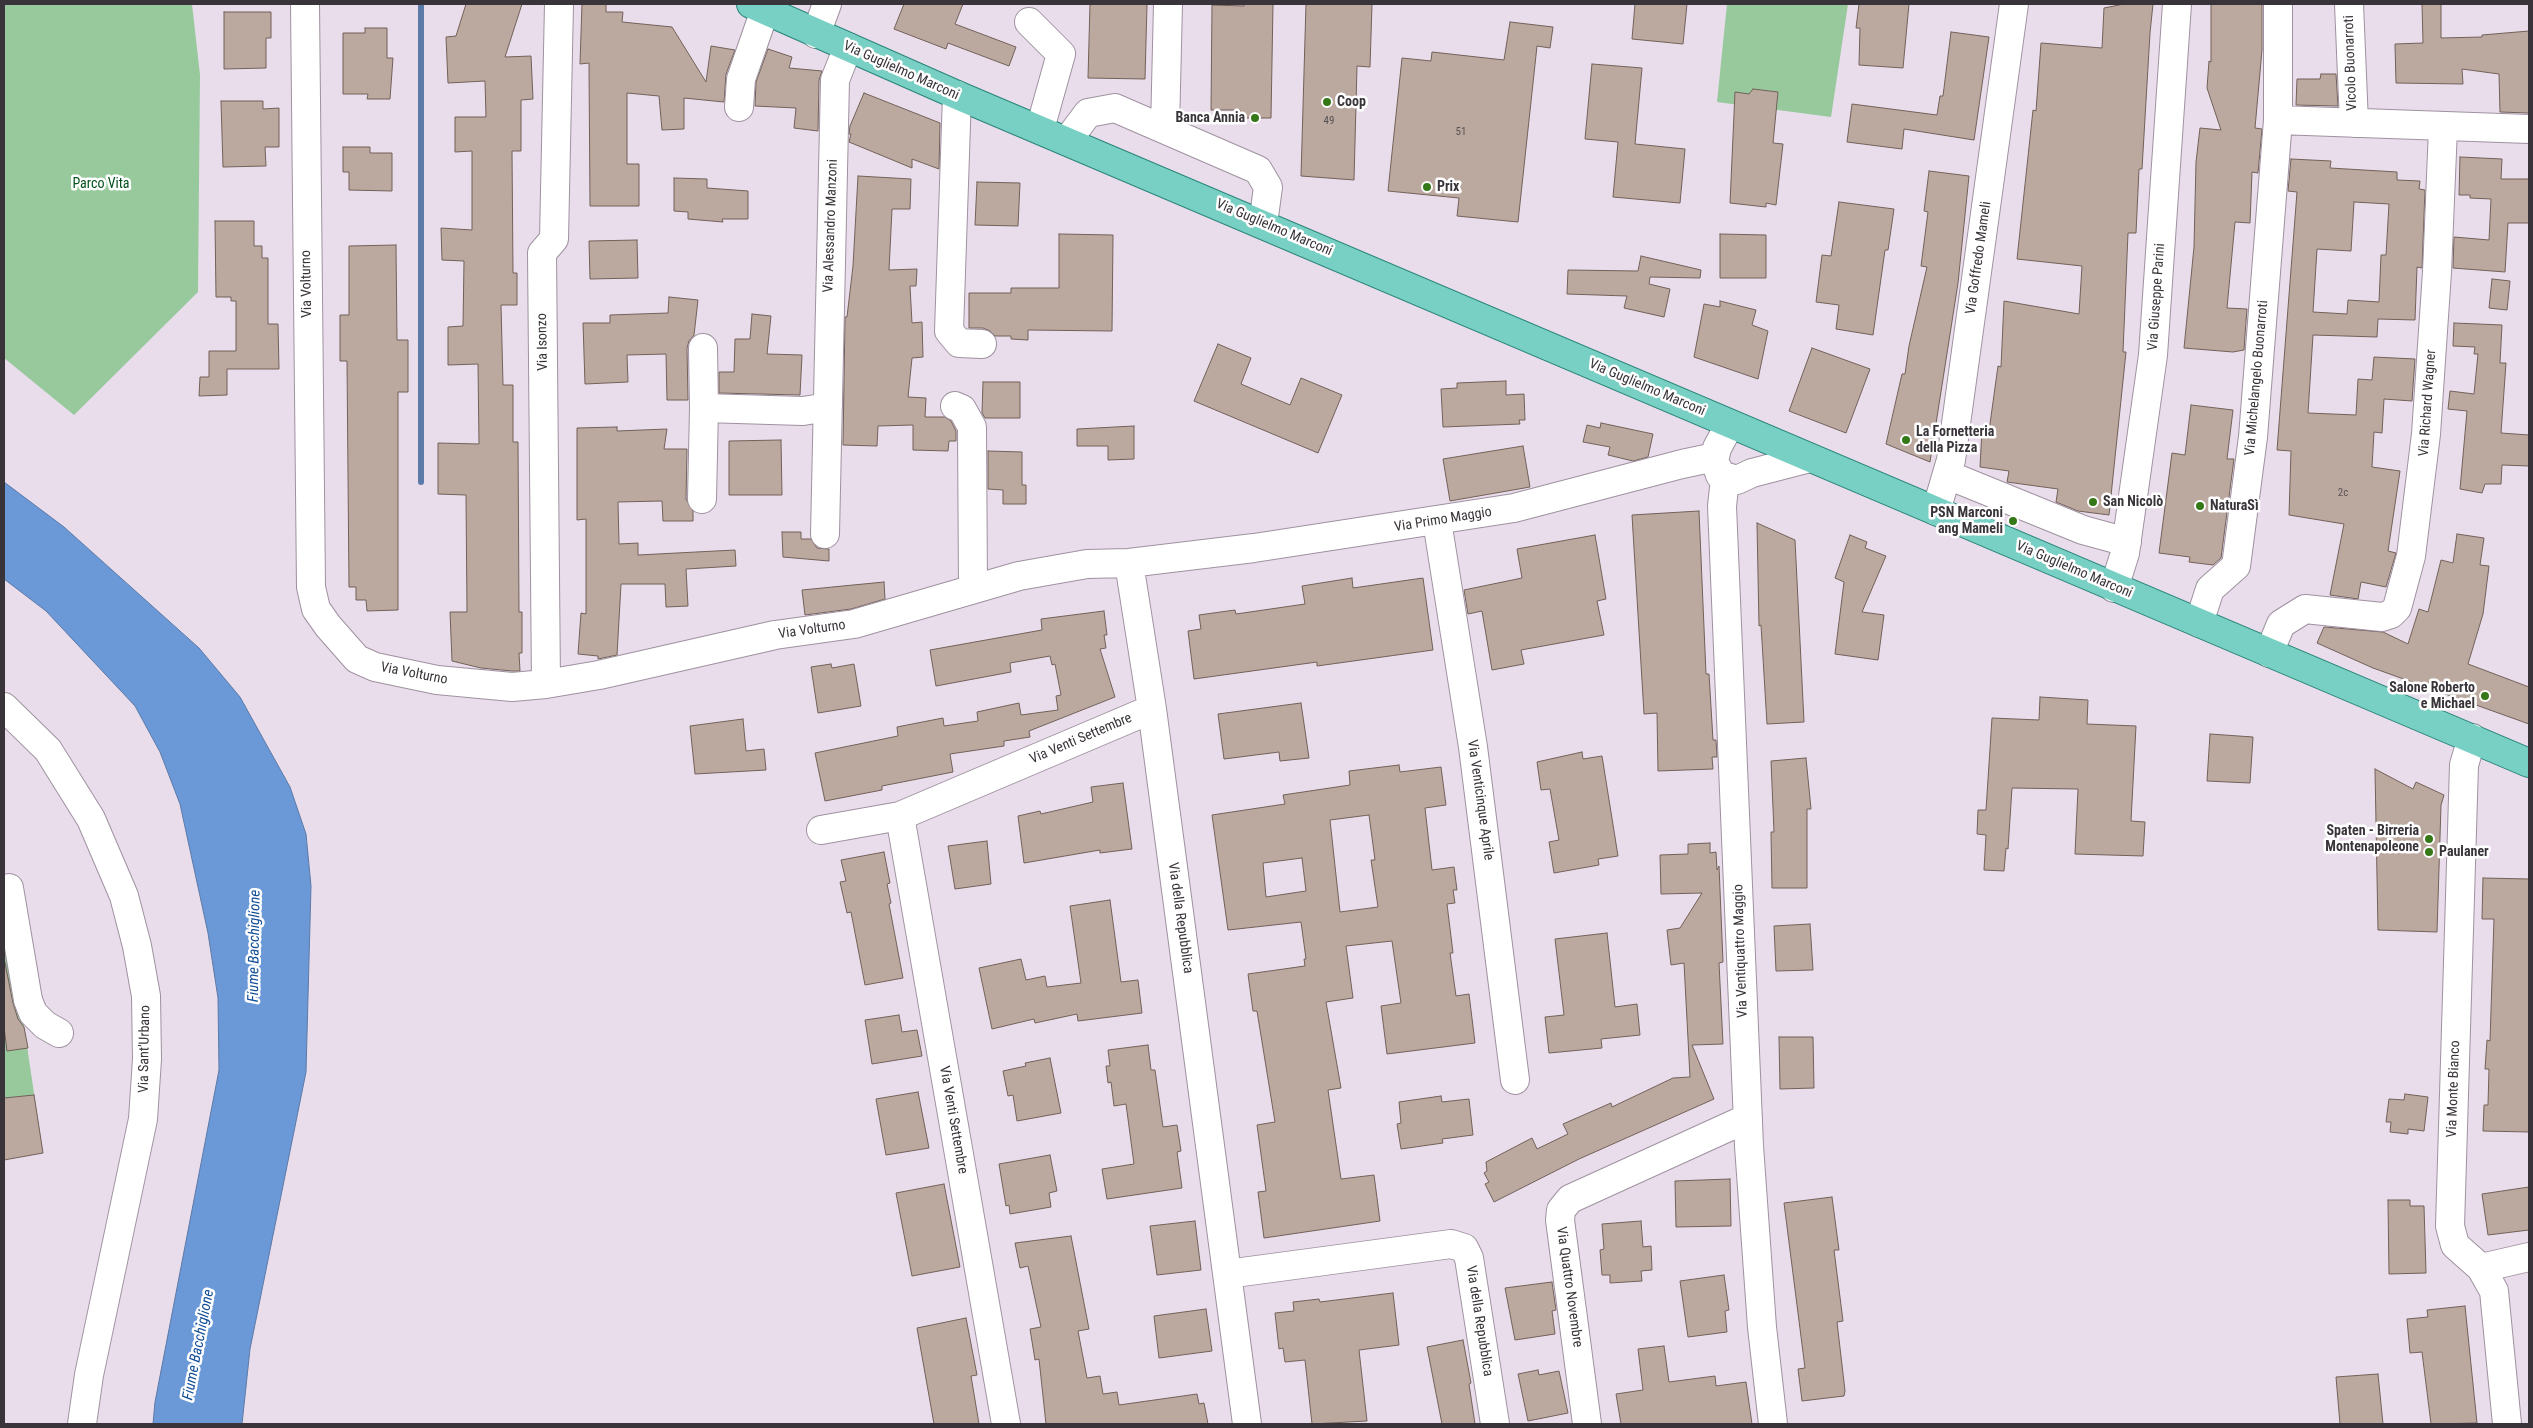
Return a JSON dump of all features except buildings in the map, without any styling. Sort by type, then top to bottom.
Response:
[{"type":"main road","name":"Via Guglielmo Marconi","points":[[758,7],[957,95],[2529,763]]},
{"type":"street","name":"Via Volturno","points":[[305,4],[311,587],[316,609],[328,626],[357,659],[375,667],[437,680],[512,687],[546,684],[599,675],[775,635],[854,624],[1019,576],[1087,564],[1129,563]]},
{"type":"street","name":"Via Isonzo","points":[[546,684],[542,253],[554,239],[558,4]]},
{"type":"street","points":[[816,34],[827,4]]},
{"type":"street","points":[[1165,129],[1168,4]]},
{"type":"street","name":"Via Goffredo Mameli","points":[[1936,511],[1948,475],[2014,4]]},
{"type":"street","name":"Via Giuseppe Parini","points":[[2114,588],[2127,542],[2153,355],[2177,4]]},
{"type":"street","name":"Via Michelangelo Buonarroti","points":[[2198,623],[2210,589],[2236,566],[2254,437],[2278,120],[2278,4]]},
{"type":"street","name":"Vicolo Buonarroti","points":[[2349,4],[2354,123]]},
{"type":"street","name":"Via Guglielmo Marconi","points":[[739,108],[741,79],[758,7]]},
{"type":"street","points":[[1029,22],[1061,54],[1040,129]]},
{"type":"street","name":"Via Alessandro Manzoni","points":[[825,534],[835,80],[848,47]]},
{"type":"street","points":[[957,95],[949,331],[959,342],[982,344]]},
{"type":"street","points":[[1067,141],[1088,113],[1116,108],[1258,170],[1268,187],[1263,224]]},
{"type":"street","points":[[2278,120],[2443,128],[2529,129]]},
{"type":"street","name":"Via Richard Wagner","points":[[2269,653],[2281,624],[2305,609],[2382,617],[2391,614],[2397,608],[2411,556],[2426,434],[2437,272],[2443,128]]},
{"type":"street","points":[[702,499],[703,348]]},
{"type":"street","points":[[704,408],[804,411],[828,406]]},
{"type":"street","points":[[955,406],[962,408],[972,427],[973,589]]},
{"type":"street","points":[[1742,429],[1755,452],[1732,470],[1717,448],[1742,429]]},
{"type":"street","points":[[1732,470],[1810,458]]},
{"type":"street","name":"Via Primo Maggio","points":[[1129,563],[1263,547],[1437,521],[1539,502],[1682,464],[1732,470]]},
{"type":"street","name":"Via Ventiquattro Maggio","points":[[1732,470],[1724,488],[1722,506],[1748,1118],[1762,1327],[1773,1424]]},
{"type":"street","points":[[1948,475],[2083,530],[2127,542]]},
{"type":"street","name":"Via Venticinque Aprile","points":[[1437,521],[1473,747],[1515,1080]]},
{"type":"street","name":"Via della Repubblica","points":[[1129,563],[1152,709],[1247,1424]]},
{"type":"street","name":"Via Sant'Urbano","points":[[4,707],[48,750],[91,818],[124,896],[137,946],[146,996],[147,1059],[143,1119],[89,1374],[82,1424]]},
{"type":"street","name":"Via Venti Settembre","points":[[821,830],[900,816],[1152,709]]},
{"type":"street","name":"Via Monte Bianco","points":[[2472,738],[2464,765],[2450,1226],[2455,1245],[2481,1268],[2494,1291],[2507,1424]]},
{"type":"street","name":"Via Venti Settembre","points":[[900,816],[1006,1424]]},
{"type":"street","points":[[9,888],[28,1000],[32,1013],[45,1025],[59,1033]]},
{"type":"street","name":"Via Quattro Novembre","points":[[1587,1424],[1560,1220],[1561,1210],[1570,1199],[1748,1118]]},
{"type":"street","name":"Via della Repubblica","points":[[1227,1274],[1451,1244],[1464,1248],[1470,1258],[1495,1424]]},
{"type":"street","points":[[2481,1268],[2529,1257]]},
{"type":"green space","name":"Parco Vita","points":[[4,4],[192,4],[200,75],[198,292],[74,415],[4,358]]},
{"type":"green space","points":[[1727,4],[1848,4],[1831,117],[1717,102]]},
{"type":"green space","points":[[4,904],[43,1153],[4,1159]]},
{"type":"water","name":"Fiume Bacchiglione","points":[[4,482],[64,527],[199,648],[240,697],[290,787],[306,834],[311,886],[306,1072],[250,1349],[242,1424],[153,1424],[155,1402],[219,1070],[218,998],[208,933],[180,804],[160,752],[135,706],[46,611],[4,579]]},
{"type":"waterway","points":[[421,6],[421,482]]},
{"type":"place","name":"Coop","points":[[1327,102]]},
{"type":"place","name":"Banca Annia","points":[[1255,118]]},
{"type":"place","name":"Prix","points":[[1427,187]]},
{"type":"place","name":"La Fornetteria della Pizza","points":[[1906,440]]},
{"type":"place","name":"San Nicolò","points":[[2093,502]]},
{"type":"place","name":"NaturaSì","points":[[2200,506]]},
{"type":"place","name":"PSN Marconi ang Mameli","points":[[2013,521]]},
{"type":"place","name":"Salone Roberto e Michael","points":[[2485,696]]},
{"type":"place","name":"Spaten - Birreria Montenapoleone","points":[[2429,839]]},
{"type":"place","name":"Paulaner","points":[[2429,852]]}]
